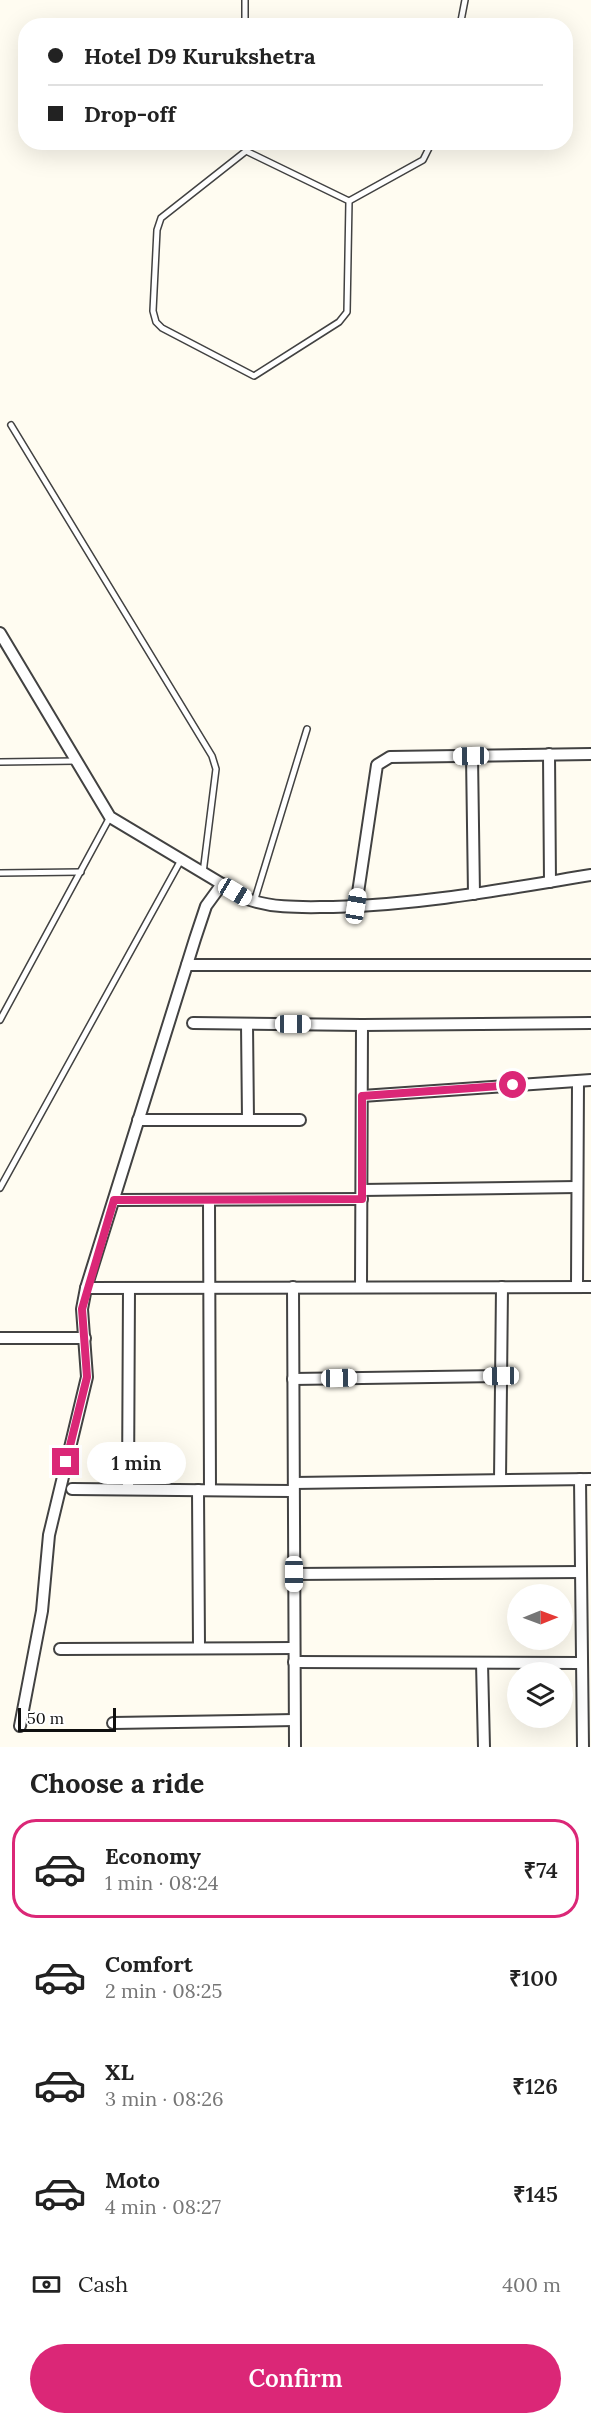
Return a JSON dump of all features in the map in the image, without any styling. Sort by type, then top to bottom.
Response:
[{"type":"street","points":[[0,633],[110,817],[254,902],[288,908],[356,906],[474,894],[591,875]]},
{"type":"street","points":[[549,754],[550,882]]},
{"type":"street","points":[[356,906],[377,765],[390,757],[591,754]]},
{"type":"street","points":[[471,756],[474,894]]},
{"type":"street","points":[[20,1726],[42,1611],[49,1535],[87,1377],[82,1309],[86,1288],[206,906],[222,884]]},
{"type":"street","points":[[187,965],[591,965]]},
{"type":"street","points":[[193,1023],[362,1025],[591,1023]]},
{"type":"street","points":[[247,1024],[248,1120]]},
{"type":"street","points":[[361,1287],[362,1025]]},
{"type":"street","points":[[362,1096],[591,1080]]},
{"type":"street","points":[[577,1287],[578,1081]]},
{"type":"street","points":[[138,1120],[300,1120]]},
{"type":"street","points":[[114,1200],[209,1201],[577,1187]]},
{"type":"street","points":[[209,1201],[210,1490]]},
{"type":"street","points":[[293,1287],[295,1747]]},
{"type":"street","points":[[500,1480],[502,1287]]},
{"type":"street","points":[[86,1288],[591,1287]]},
{"type":"street","points":[[128,1490],[129,1288]]},
{"type":"street","points":[[0,1338],[85,1338]]},
{"type":"street","points":[[293,1379],[501,1376]]},
{"type":"street","points":[[72,1489],[210,1490],[585,1479],[581,1572],[583,1747]]},
{"type":"street","points":[[198,1490],[199,1647]]},
{"type":"street","points":[[294,1574],[581,1572]]},
{"type":"street","points":[[60,1649],[294,1648]]},
{"type":"street","points":[[294,1662],[582,1664]]},
{"type":"street","points":[[482,1663],[484,1747]]},
{"type":"street","points":[[113,1723],[294,1720]]},
{"type":"lane","points":[[245,0],[245,18]]},
{"type":"lane","points":[[462,18],[465,0]]},
{"type":"lane","points":[[349,201],[423,160],[428,150]]},
{"type":"lane","points":[[246,151],[349,201],[347,312],[339,322],[264,372],[254,376],[244,374],[162,328],[156,322],[153,311],[157,230],[161,218],[246,151]]},
{"type":"lane","points":[[11,424],[212,756],[216,769],[203,873]]},
{"type":"lane","points":[[254,902],[307,729]]},
{"type":"lane","points":[[0,762],[76,760]]},
{"type":"lane","points":[[0,1020],[110,817]]},
{"type":"lane","points":[[0,1188],[181,860]]},
{"type":"lane","points":[[0,873],[81,872]]},
{"type":"route","points":[[66,1462],[87,1377],[88,1358],[82,1309],[86,1288],[114,1200],[362,1199],[362,1096],[513,1085]]}]
